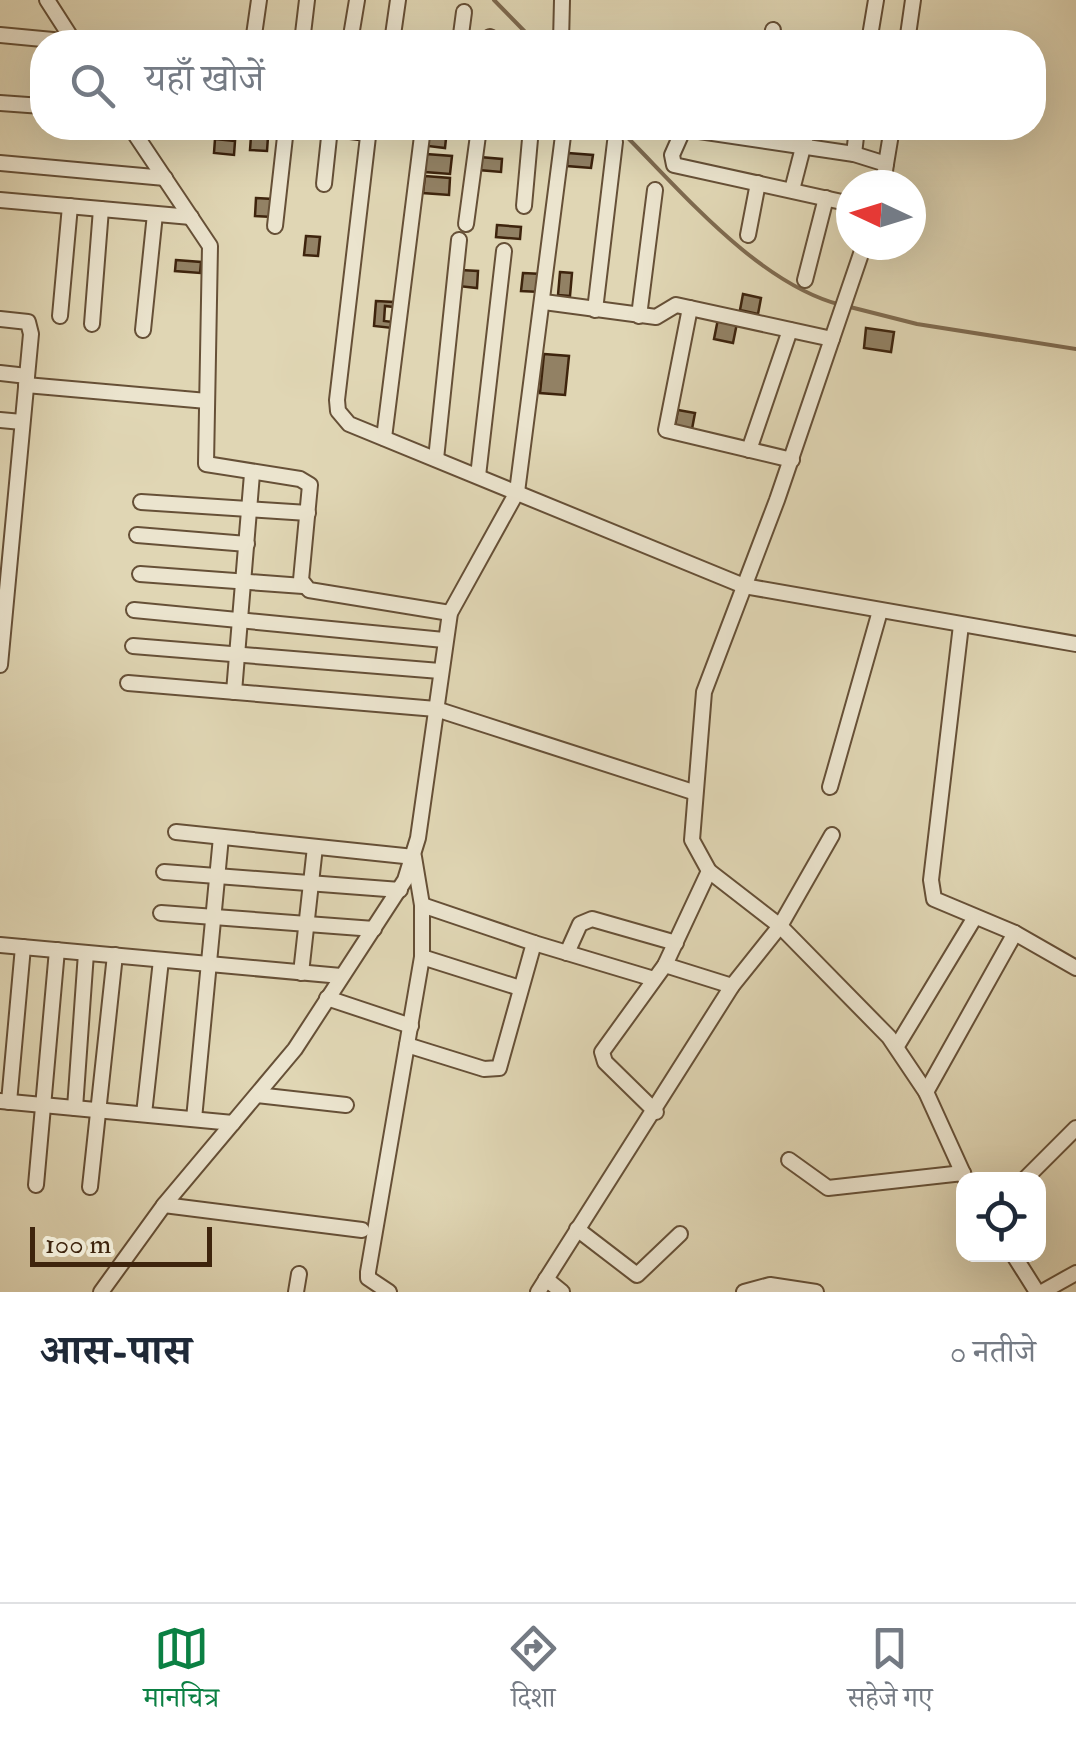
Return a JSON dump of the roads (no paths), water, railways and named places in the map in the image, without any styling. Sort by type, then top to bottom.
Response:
[{"type":"street","points":[[47,0],[66,30]]},
{"type":"street","points":[[255,30],[259,0]]},
{"type":"street","points":[[303,30],[307,0]]},
{"type":"street","points":[[352,30],[356,0]]},
{"type":"street","points":[[394,30],[398,0]]},
{"type":"street","points":[[561,30],[562,0]]},
{"type":"street","points":[[872,30],[876,0]]},
{"type":"street","points":[[908,30],[913,0]]},
{"type":"street","points":[[462,30],[464,12]]},
{"type":"street","points":[[0,35],[30,38]]},
{"type":"street","points":[[0,103],[30,105]]},
{"type":"street","points":[[139,140],[212,256],[206,464],[307,482],[303,586]]},
{"type":"street","points":[[276,226],[285,140]]},
{"type":"street","points":[[324,184],[329,140]]},
{"type":"street","points":[[367,140],[338,411],[349,424],[744,586],[1076,644]]},
{"type":"street","points":[[384,438],[421,140]]},
{"type":"street","points":[[466,224],[477,140]]},
{"type":"street","points":[[524,206],[531,140]]},
{"type":"street","points":[[101,1292],[164,1204],[295,1049],[400,890],[414,858],[450,613],[517,492],[563,140]]},
{"type":"street","points":[[677,140],[672,155],[674,165],[836,200]]},
{"type":"street","points":[[783,140],[886,164]]},
{"type":"street","points":[[792,190],[806,140]]},
{"type":"street","points":[[854,154],[856,140]]},
{"type":"street","points":[[885,170],[890,140]]},
{"type":"street","points":[[594,310],[615,142]]},
{"type":"street","points":[[0,163],[165,178]]},
{"type":"street","points":[[748,235],[758,183]]},
{"type":"street","points":[[639,316],[655,190]]},
{"type":"street","points":[[804,280],[826,198]]},
{"type":"street","points":[[0,200],[191,217]]},
{"type":"street","points":[[60,316],[70,206]]},
{"type":"street","points":[[92,324],[101,209]]},
{"type":"street","points":[[144,330],[155,214]]},
{"type":"street","points":[[436,459],[459,240]]},
{"type":"street","points":[[478,476],[504,251]]},
{"type":"street","points":[[859,260],[792,460],[704,692],[692,840],[710,872],[780,926],[897,1046],[926,1092],[963,1172]]},
{"type":"street","points":[[544,302],[656,318],[670,306],[690,308],[832,339]]},
{"type":"street","points":[[690,308],[666,430],[792,460]]},
{"type":"street","points":[[0,319],[28,322],[22,422],[8,472],[0,665]]},
{"type":"street","points":[[749,450],[790,330]]},
{"type":"street","points":[[0,373],[27,380],[207,401]]},
{"type":"street","points":[[0,420],[22,422]]},
{"type":"street","points":[[234,692],[252,474]]},
{"type":"street","points":[[141,502],[308,513]]},
{"type":"street","points":[[137,535],[246,544]]},
{"type":"street","points":[[140,574],[303,586],[450,613]]},
{"type":"street","points":[[134,610],[444,640]]},
{"type":"street","points":[[830,787],[880,611]]},
{"type":"street","points":[[961,624],[931,890],[940,905],[1015,933],[1076,968]]},
{"type":"street","points":[[133,646],[440,671]]},
{"type":"street","points":[[128,683],[436,709],[693,792]]},
{"type":"street","points":[[176,832],[414,858]]},
{"type":"street","points":[[562,1292],[542,1286],[656,1112],[732,986],[780,926],[832,835]]},
{"type":"street","points":[[194,1119],[212,964],[221,837]]},
{"type":"street","points":[[301,972],[314,847]]},
{"type":"street","points":[[388,1292],[368,1278],[368,1272],[422,957],[422,904],[414,858]]},
{"type":"street","points":[[164,872],[400,890]]},
{"type":"street","points":[[656,1112],[605,1062],[602,1052],[665,966],[710,872]]},
{"type":"street","points":[[422,904],[534,943],[654,978]]},
{"type":"street","points":[[161,912],[374,928]]},
{"type":"street","points":[[897,1046],[975,916]]},
{"type":"street","points":[[567,953],[580,924],[592,919],[676,943]]},
{"type":"street","points":[[926,1092],[1015,933]]},
{"type":"street","points":[[407,1045],[484,1069],[500,1068],[534,943]]},
{"type":"street","points":[[0,945],[341,976]]},
{"type":"street","points":[[23,947],[4,1101],[234,1123]]},
{"type":"street","points":[[36,1185],[58,950]]},
{"type":"street","points":[[75,1108],[86,952]]},
{"type":"street","points":[[90,1187],[115,955]]},
{"type":"street","points":[[422,957],[520,988]]},
{"type":"street","points":[[144,1114],[161,960]]},
{"type":"street","points":[[665,966],[732,986]]},
{"type":"street","points":[[328,998],[411,1026]]},
{"type":"street","points":[[257,1095],[346,1105]]},
{"type":"street","points":[[1032,1172],[1076,1128]]},
{"type":"street","points":[[789,1160],[828,1188],[956,1177]]},
{"type":"street","points":[[164,1204],[362,1230]]},
{"type":"street","points":[[577,1229],[637,1274],[680,1234]]},
{"type":"street","points":[[1018,1262],[1039,1292],[1076,1273]]},
{"type":"street","points":[[296,1292],[298,1274]]},
{"type":"street","points":[[744,1292],[770,1285],[816,1292]]},
{"type":"waterway","points":[[494,0],[523,30]]},
{"type":"waterway","points":[[630,140],[749,255],[810,294],[841,305]]},
{"type":"waterway","points":[[850,307],[917,324],[1076,349]]}]
